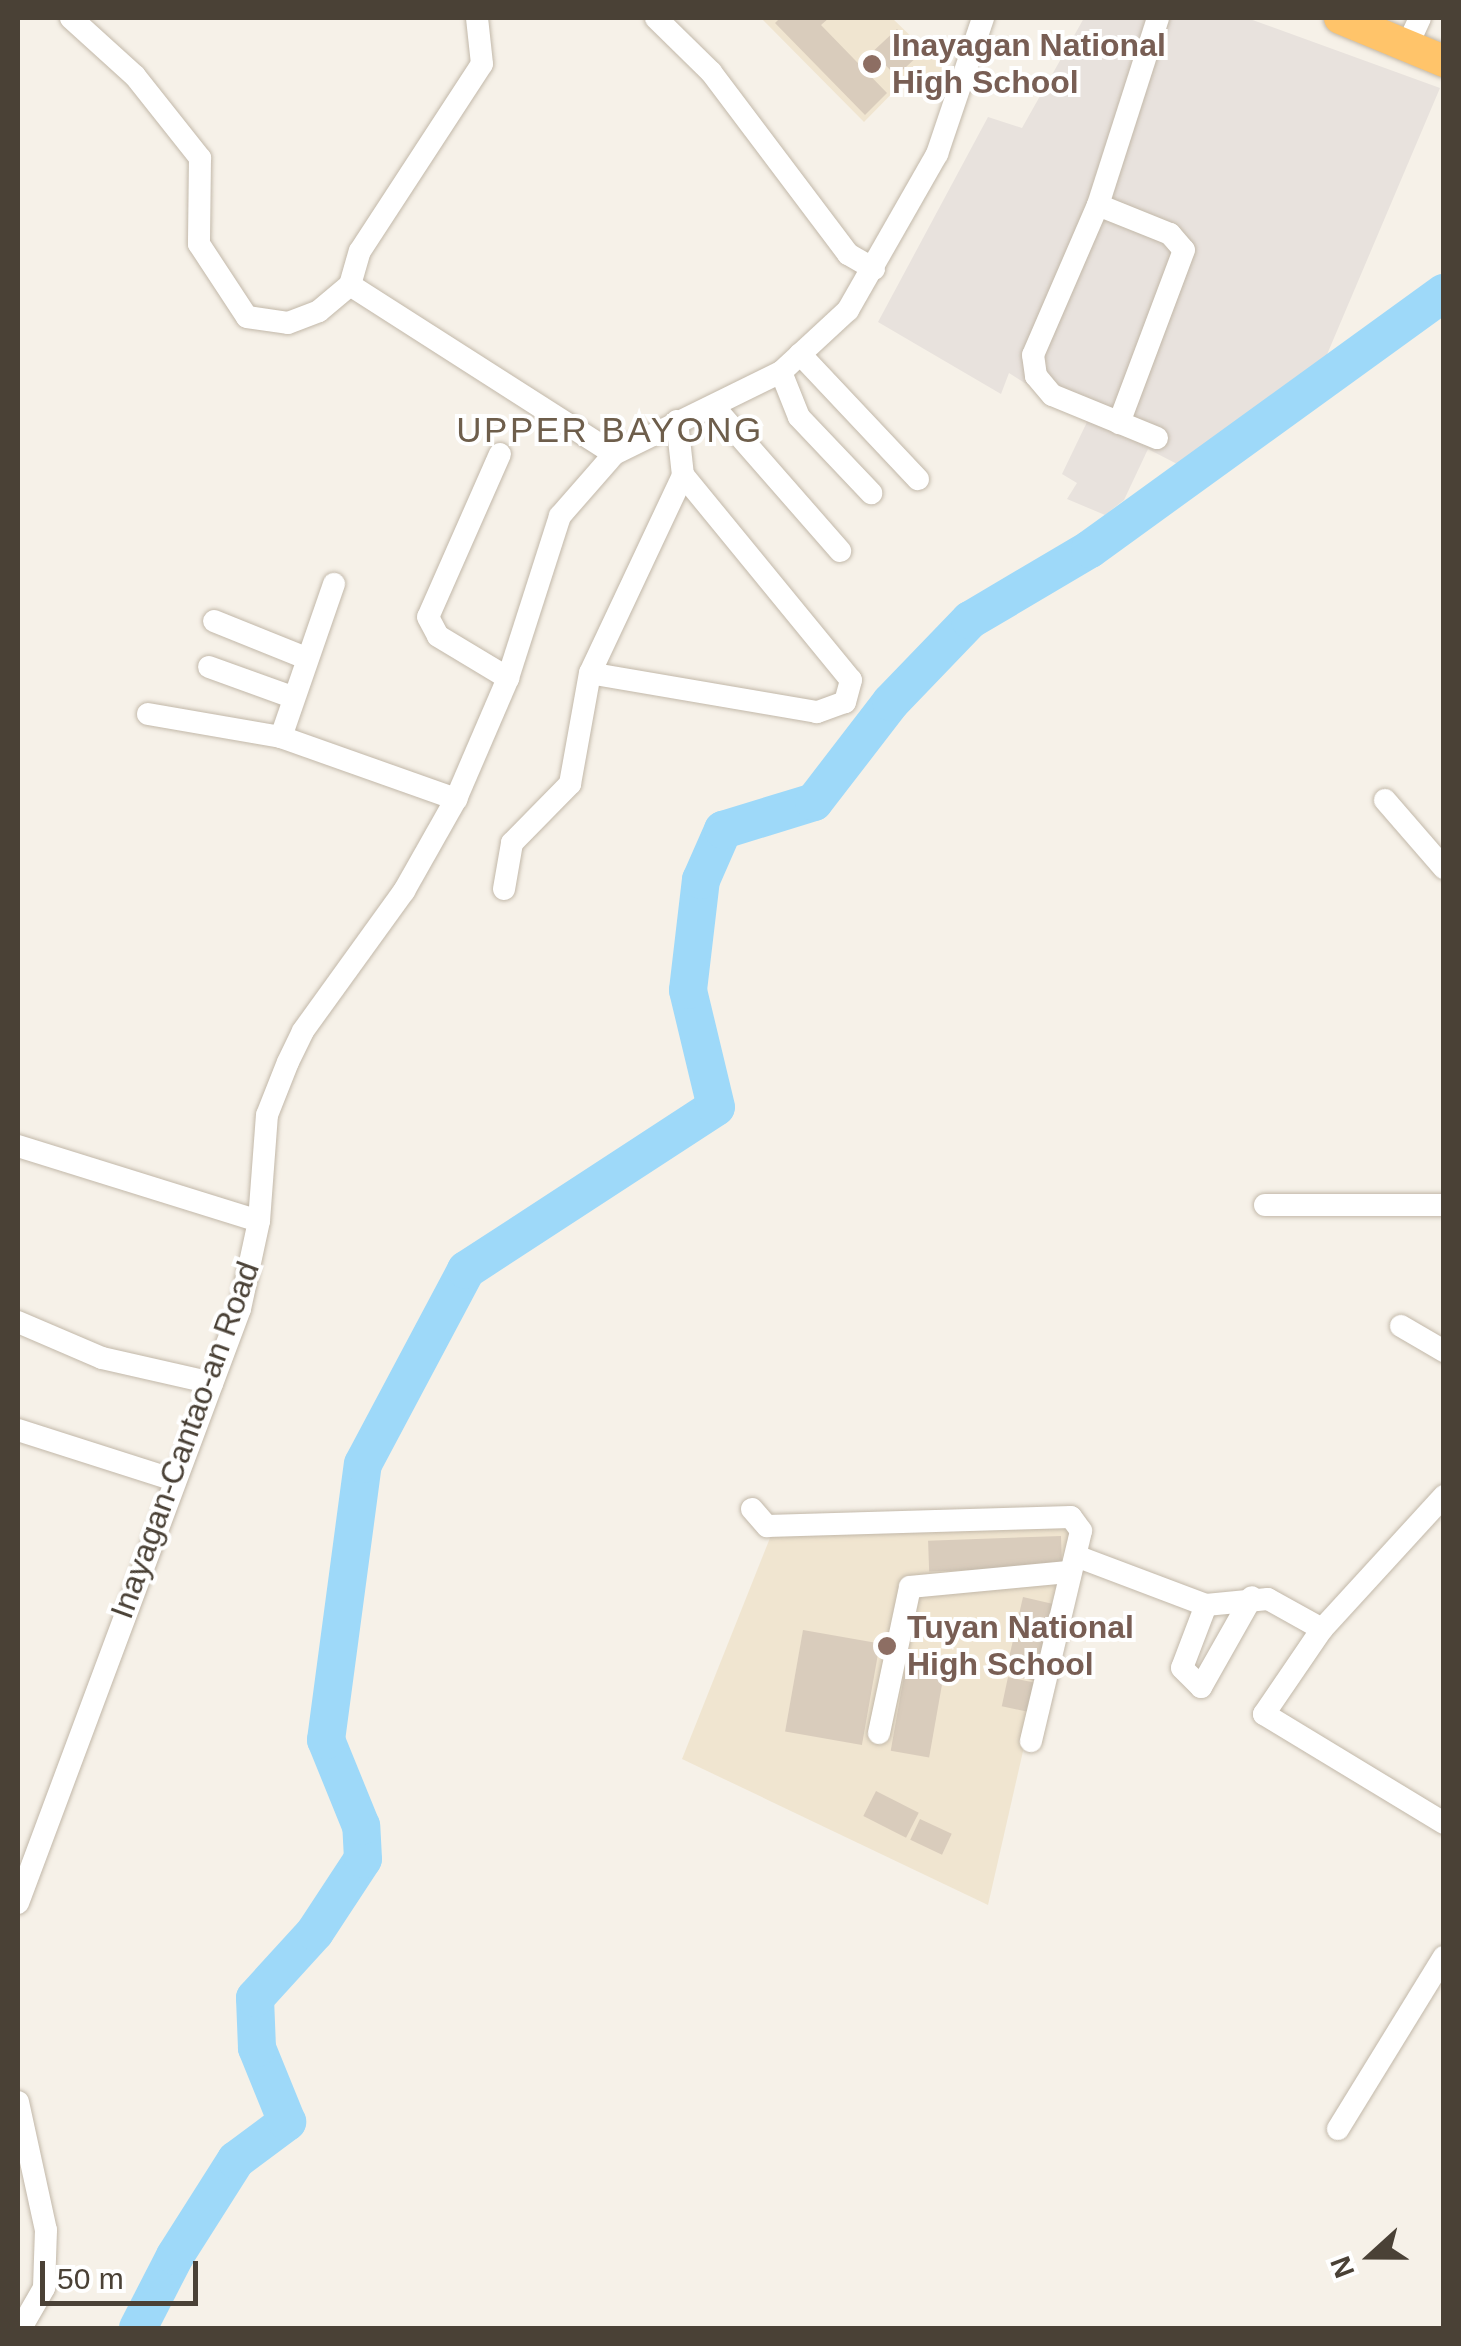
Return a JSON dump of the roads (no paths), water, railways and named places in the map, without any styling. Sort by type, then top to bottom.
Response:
[{"type":"highway","points":[[1340,18],[1413,32],[1444,61]]},
{"type":"street","points":[[71,18],[136,76],[200,158],[199,244],[247,317],[288,323],[319,311],[350,285],[360,251],[482,64],[477,18]]},
{"type":"street","points":[[656,18],[711,72],[848,254],[874,269]]},
{"type":"street","name":"Inayagan-Cantao-an Road","points":[[18,1903],[240,1309],[259,1221],[268,1115],[288,1062],[303,1031],[404,891],[456,799],[508,678],[560,516],[614,454],[677,421],[715,408],[781,372],[848,310],[937,154],[983,18]]},
{"type":"street","points":[[1158,18],[1098,205],[1033,355],[1036,376],[1052,395],[1158,438]]},
{"type":"street","points":[[1098,205],[1170,234],[1184,250],[1118,423]]},
{"type":"street","points":[[350,285],[614,454]]},
{"type":"street","points":[[800,354],[918,479]]},
{"type":"street","points":[[781,372],[799,418],[872,493]]},
{"type":"street","points":[[715,408],[840,551]]},
{"type":"street","points":[[504,889],[512,842],[570,784],[590,673],[682,476],[677,421]]},
{"type":"street","points":[[500,454],[428,617],[438,636],[508,678]]},
{"type":"street","points":[[590,673],[816,712],[845,702],[852,680],[682,476]]},
{"type":"street","points":[[282,737],[292,697],[334,584]]},
{"type":"street","points":[[214,621],[306,658]]},
{"type":"street","points":[[209,667],[292,697]]},
{"type":"street","points":[[148,714],[282,737],[456,799]]},
{"type":"street","points":[[1385,800],[1444,868]]},
{"type":"street","points":[[18,1146],[259,1221]]},
{"type":"street","points":[[1265,1205],[1444,1205]]},
{"type":"street","points":[[18,1322],[102,1358],[212,1383]]},
{"type":"street","points":[[1401,1326],[1444,1351]]},
{"type":"street","points":[[18,1430],[174,1480]]},
{"type":"street","points":[[1444,1496],[1322,1630],[1264,1714],[1444,1823]]},
{"type":"street","points":[[752,1510],[767,1526],[1071,1516],[1080,1531],[1031,1742]]},
{"type":"street","points":[[879,1733],[910,1586],[1073,1564],[1206,1604],[1252,1597],[1322,1630]]},
{"type":"street","points":[[1206,1604],[1182,1668],[1201,1687],[1252,1597]]},
{"type":"street","points":[[1338,2128],[1444,1957]]},
{"type":"street","points":[[18,2102],[46,2230],[44,2288],[22,2328]]},
{"type":"waterway","points":[[138,2328],[175,2256],[236,2160],[287,2122],[257,2048],[255,1998],[315,1932],[363,1859],[361,1826],[326,1740],[363,1464],[466,1270],[716,1107],[688,990],[701,880],[723,830],[814,802],[891,702],[970,620],[1090,549],[1444,293]]},
{"type":"place","name":"Inayagan National High School","points":[[872,64]]},
{"type":"place","name":"Tuyan National High School","points":[[887,1646]]},
{"type":"district","name":"UPPER BAYONG","points":[[610,430]]}]
